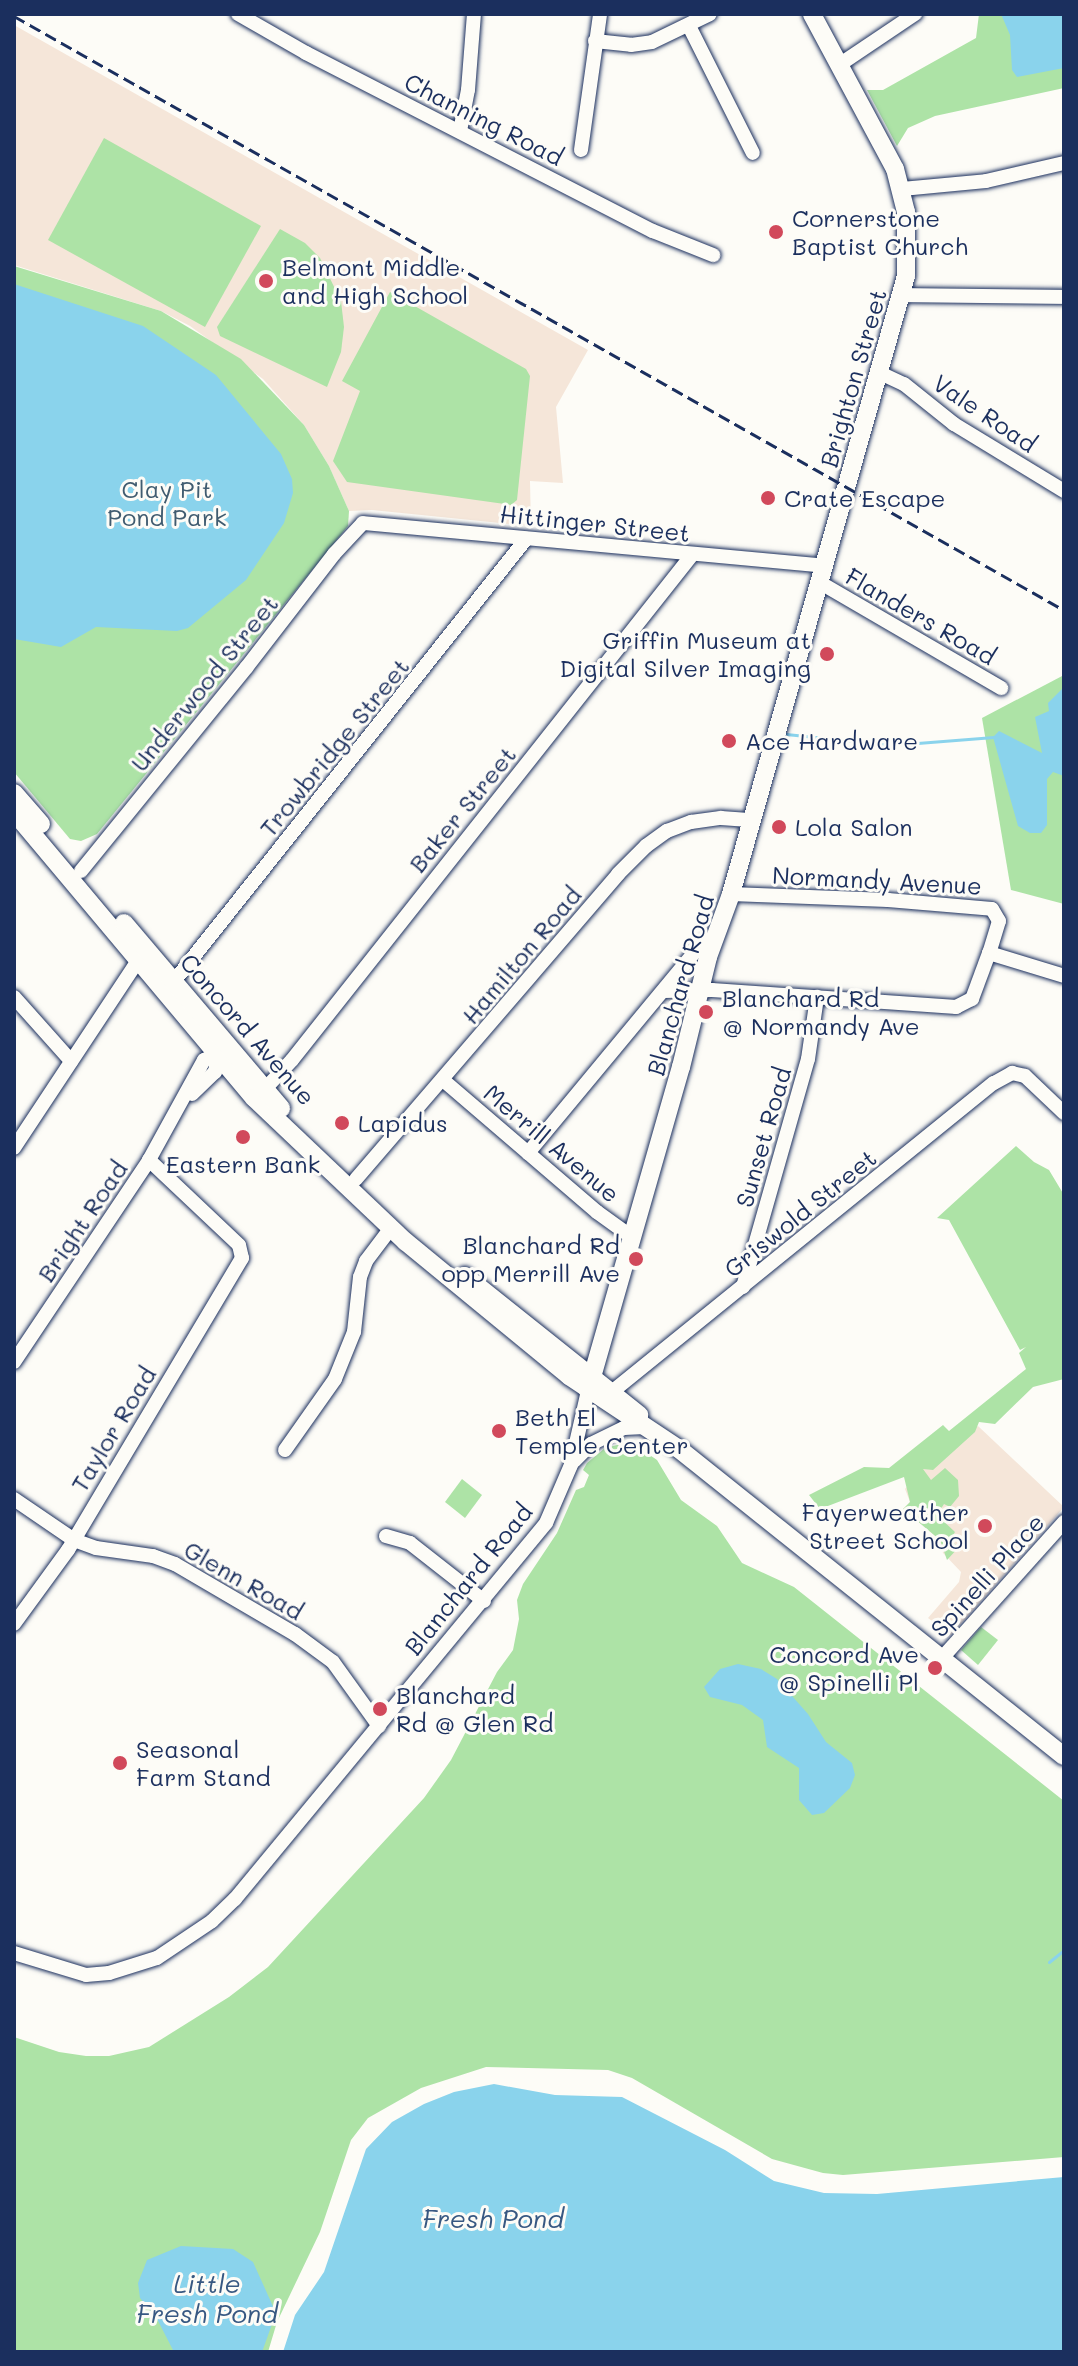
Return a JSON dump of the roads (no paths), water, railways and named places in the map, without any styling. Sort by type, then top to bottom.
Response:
[{"type":"main road","name":"Brighton Street","points":[[780,721],[902,295],[908,243],[902,189],[886,150],[812,14]]},
{"type":"main road","name":"Blanchard Road","points":[[590,1383],[716,935],[731,894],[780,721]]},
{"type":"main road","name":"Concord Avenue","points":[[14,793],[76,875],[259,1094],[391,1228],[1064,1756]]},
{"type":"main road","name":"Concord Avenue","points":[[14,812],[76,875]]},
{"type":"main road","name":"Concord Avenue","points":[[259,1094],[440,1255],[590,1383],[613,1391],[651,1429]]},
{"type":"street","name":"Channing Road","points":[[238,14],[653,231],[713,255]]},
{"type":"street","points":[[460,131],[468,90],[474,14]]},
{"type":"street","points":[[581,150],[600,14]]},
{"type":"street","points":[[595,41],[631,45],[652,42],[710,14]]},
{"type":"street","points":[[839,65],[915,14]]},
{"type":"street","points":[[689,26],[753,153]]},
{"type":"street","points":[[902,189],[986,181],[1064,163]]},
{"type":"street","points":[[902,295],[1064,297]]},
{"type":"street","name":"Vale Road","points":[[880,373],[904,384],[954,424],[1064,491]]},
{"type":"street","name":"Hittinger Street","points":[[363,523],[692,555],[821,574]]},
{"type":"street","name":"Underwood Street","points":[[76,875],[246,668],[334,554],[363,523]]},
{"type":"street","name":"Trowbridge Street","points":[[171,985],[526,539]]},
{"type":"street","name":"Baker Street","points":[[259,1094],[292,1060],[692,555]]},
{"type":"street","name":"Flanders Road","points":[[821,574],[1001,688]]},
{"type":"street","name":"Hamilton Road","points":[[356,1179],[618,874],[646,846],[667,831],[691,822],[721,818],[752,820]]},
{"type":"street","name":"Normandy Avenue","points":[[731,894],[979,906],[997,914],[989,953]]},
{"type":"street","points":[[528,1153],[698,948],[716,935]]},
{"type":"street","points":[[14,1148],[142,953]]},
{"type":"street","points":[[664,991],[701,990],[965,1005],[972,999],[989,953],[1064,976]]},
{"type":"street","points":[[14,997],[71,1061]]},
{"type":"street","name":"Sunset Road","points":[[743,1288],[808,1059],[817,997]]},
{"type":"street","name":"Bright Road","points":[[14,1362],[149,1160],[183,1102],[215,1072],[223,1049]]},
{"type":"street","name":"Griswold Street","points":[[613,1391],[994,1083],[1016,1073],[1041,1089],[1064,1113]]},
{"type":"street","name":"Merrill Avenue","points":[[443,1080],[597,1212],[633,1238]]},
{"type":"street","name":"Taylor Road","points":[[14,1624],[74,1540],[133,1437],[237,1272],[241,1254],[239,1245],[149,1160]]},
{"type":"street","points":[[285,1450],[335,1379],[354,1332],[360,1277],[366,1261],[391,1228]]},
{"type":"street","name":"Blanchard Road","points":[[14,1953],[86,1975],[109,1973],[157,1958],[212,1921],[235,1899],[546,1523],[571,1465],[590,1383]]},
{"type":"street","points":[[571,1465],[591,1444],[624,1428],[651,1429]]},
{"type":"street","name":"Glenn Road","points":[[14,1499],[74,1540],[96,1548],[153,1556],[175,1564],[295,1634],[333,1662],[379,1726]]},
{"type":"street","name":"Spinelli Place","points":[[942,1658],[1064,1522]]},
{"type":"street","points":[[386,1536],[410,1543],[484,1601]]},
{"type":"water","points":[[1001,14],[1064,14],[1064,68],[1017,77],[1012,70],[1010,35]]},
{"type":"water","points":[[14,284],[143,326],[216,375],[281,454],[292,479],[293,493],[284,523],[246,580],[188,628],[177,631],[96,627],[61,647],[14,639]]},
{"type":"water","points":[[1064,687],[1064,776],[1053,772],[1047,779],[1047,825],[1041,833],[1030,833],[1018,826],[993,737],[999,731],[1042,753],[1035,717],[1049,711],[1048,703]]},
{"type":"water","points":[[738,1664],[761,1669],[777,1679],[808,1714],[826,1742],[852,1763],[855,1775],[850,1788],[824,1813],[812,1815],[799,1800],[799,1768],[767,1747],[763,1720],[742,1705],[710,1697],[704,1687],[720,1669]]},
{"type":"water","name":"Fresh Pond","points":[[494,2084],[555,2095],[622,2097],[725,2150],[774,2181],[824,2193],[877,2194],[1064,2177],[1064,2352],[283,2352],[295,2315],[324,2272],[366,2149],[392,2122],[424,2104],[454,2092]]},
{"type":"water","name":"Little Fresh Pond","points":[[181,2246],[233,2249],[253,2262],[276,2313],[262,2352],[174,2352],[156,2317],[140,2298],[138,2283],[147,2260]]},
{"type":"waterway","points":[[786,734],[892,745],[994,737]]},
{"type":"waterway","points":[[1049,1962],[1064,1950]]},
{"type":"railway","points":[[14,16],[1064,610]]},
{"type":"place","name":"Cornerstone Baptist Church","points":[[776,232]]},
{"type":"place","name":"Belmont Middle and High School","points":[[266,281]]},
{"type":"place","name":"Crate Escape","points":[[768,498]]},
{"type":"place","name":"Griffin Museum at Digital Silver Imaging","points":[[827,654]]},
{"type":"place","name":"Ace Hardware","points":[[729,741]]},
{"type":"place","name":"Lola Salon","points":[[779,827]]},
{"type":"place","name":"Blanchard Rd @ Normandy Ave","points":[[706,1012]]},
{"type":"place","name":"Lapidus","points":[[342,1123]]},
{"type":"place","name":"Eastern Bank","points":[[243,1137]]},
{"type":"place","name":"Blanchard Rd opp Merrill Ave","points":[[636,1259]]},
{"type":"place","name":"Beth El Temple Center","points":[[499,1431]]},
{"type":"place","name":"Fayerweather Street School","points":[[985,1526]]},
{"type":"place","name":"Concord Ave @ Spinelli Pl","points":[[935,1668]]},
{"type":"place","name":"Blanchard Rd @ Glen Rd","points":[[380,1709]]},
{"type":"place","name":"Seasonal Farm Stand","points":[[120,1763]]},
{"type":"park label","name":"Clay Pit Pond Park","points":[[167,503]]}]
